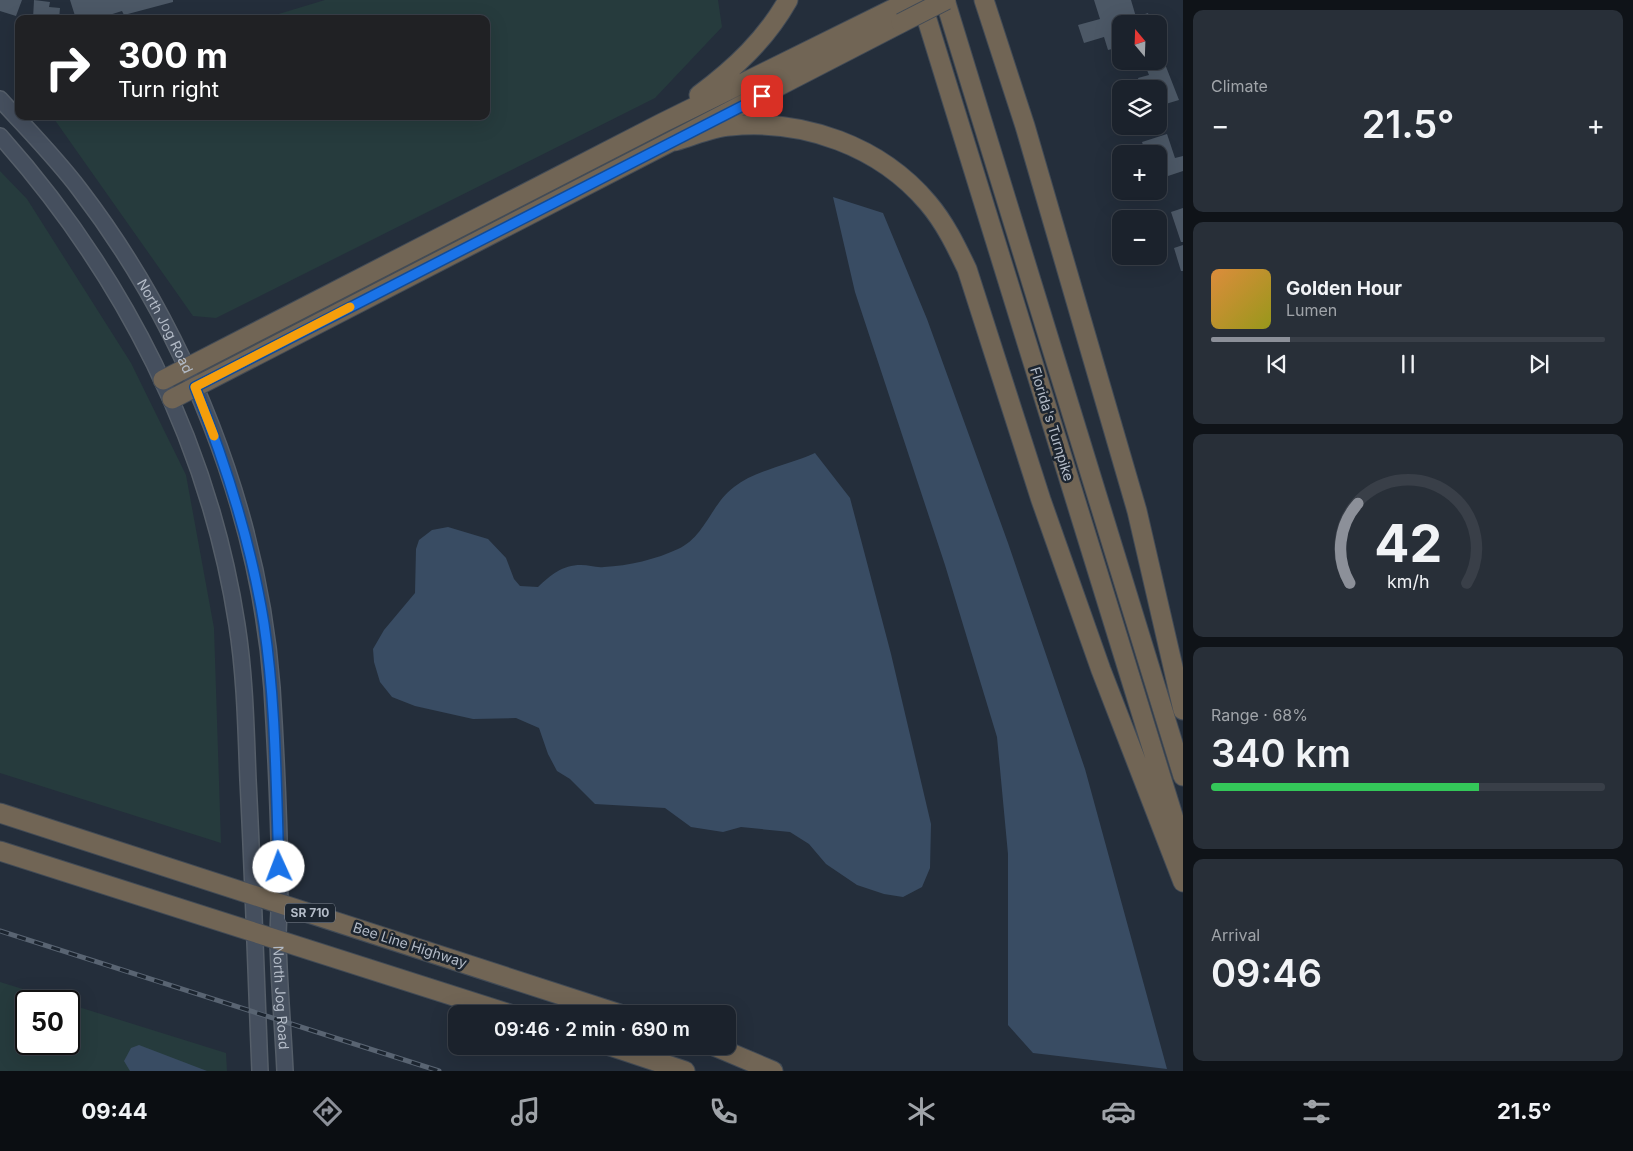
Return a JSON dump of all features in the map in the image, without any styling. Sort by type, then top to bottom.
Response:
[{"type":"highway","points":[[662,123],[732,70],[757,44],[788,0]]},
{"type":"highway","name":"Florida's Turnpike","points":[[921,0],[1183,848]]},
{"type":"highway","points":[[163,380],[662,123],[903,10],[946,0]]},
{"type":"highway","name":"Florida's Turnpike","points":[[946,0],[1183,776]]},
{"type":"highway","points":[[984,0],[1030,145],[1137,511],[1183,710]]},
{"type":"highway","points":[[172,399],[675,141],[903,10]]},
{"type":"highway","points":[[675,141],[728,126],[763,124],[793,127],[834,138],[867,153],[899,175],[928,203],[951,236],[970,278],[1041,500],[1100,670],[1183,882]]},
{"type":"highway","name":"Bee Line Highway","points":[[0,813],[592,1005]]},
{"type":"highway","name":"SR 710","points":[[0,850],[482,1005]]},
{"type":"highway","points":[[637,1055],[684,1071]]},
{"type":"highway","points":[[735,1055],[773,1071]]},
{"type":"main road","name":"North Jog Road","points":[[0,99],[15,116]]},
{"type":"main road","name":"North Jog Road","points":[[19,120],[57,162],[102,221],[169,329],[195,387],[237,503],[249,547],[264,624],[272,686],[280,875],[278,939],[285,1071]]},
{"type":"main road","name":"North Jog Road","points":[[0,136],[34,175],[79,233],[114,288],[172,399],[212,510],[224,554],[238,626],[244,687],[256,932],[260,1071]]},
{"type":"green space","points":[[325,0],[718,0],[722,27],[655,98],[216,318],[193,316],[55,120],[490,120],[490,15],[275,15]]},
{"type":"green space","points":[[0,171],[27,199],[131,363],[186,475],[214,628],[221,843],[0,773]]},
{"type":"green space","points":[[0,982],[26,990],[15,990],[15,1055],[80,1055],[80,1007],[226,1053],[227,1071],[0,1071]]},
{"type":"water","points":[[833,197],[883,213],[927,319],[1008,543],[1085,769],[1167,1069],[1033,1053],[1008,1025],[1008,854],[997,737],[945,565],[855,292]]},
{"type":"water","points":[[815,453],[850,498],[891,654],[931,824],[930,868],[922,887],[903,897],[884,894],[857,885],[826,864],[809,844],[790,832],[741,827],[723,832],[691,827],[665,808],[595,804],[570,779],[557,771],[548,754],[539,728],[516,718],[473,719],[415,706],[392,697],[380,682],[374,662],[373,649],[384,630],[415,593],[416,549],[419,540],[432,530],[448,527],[488,539],[506,558],[514,579],[520,586],[538,587],[552,575],[574,565],[601,567],[632,564],[670,553],[687,544],[695,537],[719,502],[734,487],[752,476]]},
{"type":"water","points":[[139,1045],[207,1071],[130,1071],[124,1061],[131,1048]]},
{"type":"building","points":[[0,0],[22,0],[15,16],[0,11]]},
{"type":"building","points":[[34,0],[50,2],[49,7],[60,8],[59,15],[33,15]]},
{"type":"building","points":[[70,0],[173,0],[173,2],[124,15],[122,11],[109,15],[75,15]]},
{"type":"building","points":[[1094,0],[1131,0],[1135,15],[1112,15],[1112,49],[1108,50],[1104,37],[1084,43],[1078,25],[1100,19]]},
{"type":"building","points":[[1147,70],[1167,70],[1179,100],[1167,104],[1167,80],[1139,80],[1138,78],[1149,75]]},
{"type":"building","points":[[1167,134],[1175,158],[1183,156],[1183,171],[1167,176],[1167,145],[1143,145],[1142,142]]},
{"type":"building","points":[[1183,208],[1183,242],[1181,242],[1171,212]]},
{"type":"building","points":[[1183,245],[1183,271],[1181,271],[1174,248]]},
{"type":"railway","points":[[0,931],[439,1071]]},
{"type":"slow traffic","points":[[214,436],[195,387],[350,307]]},
{"type":"route","points":[[279,867],[272,686],[264,624],[249,547],[237,503],[195,387],[762,96]]}]
